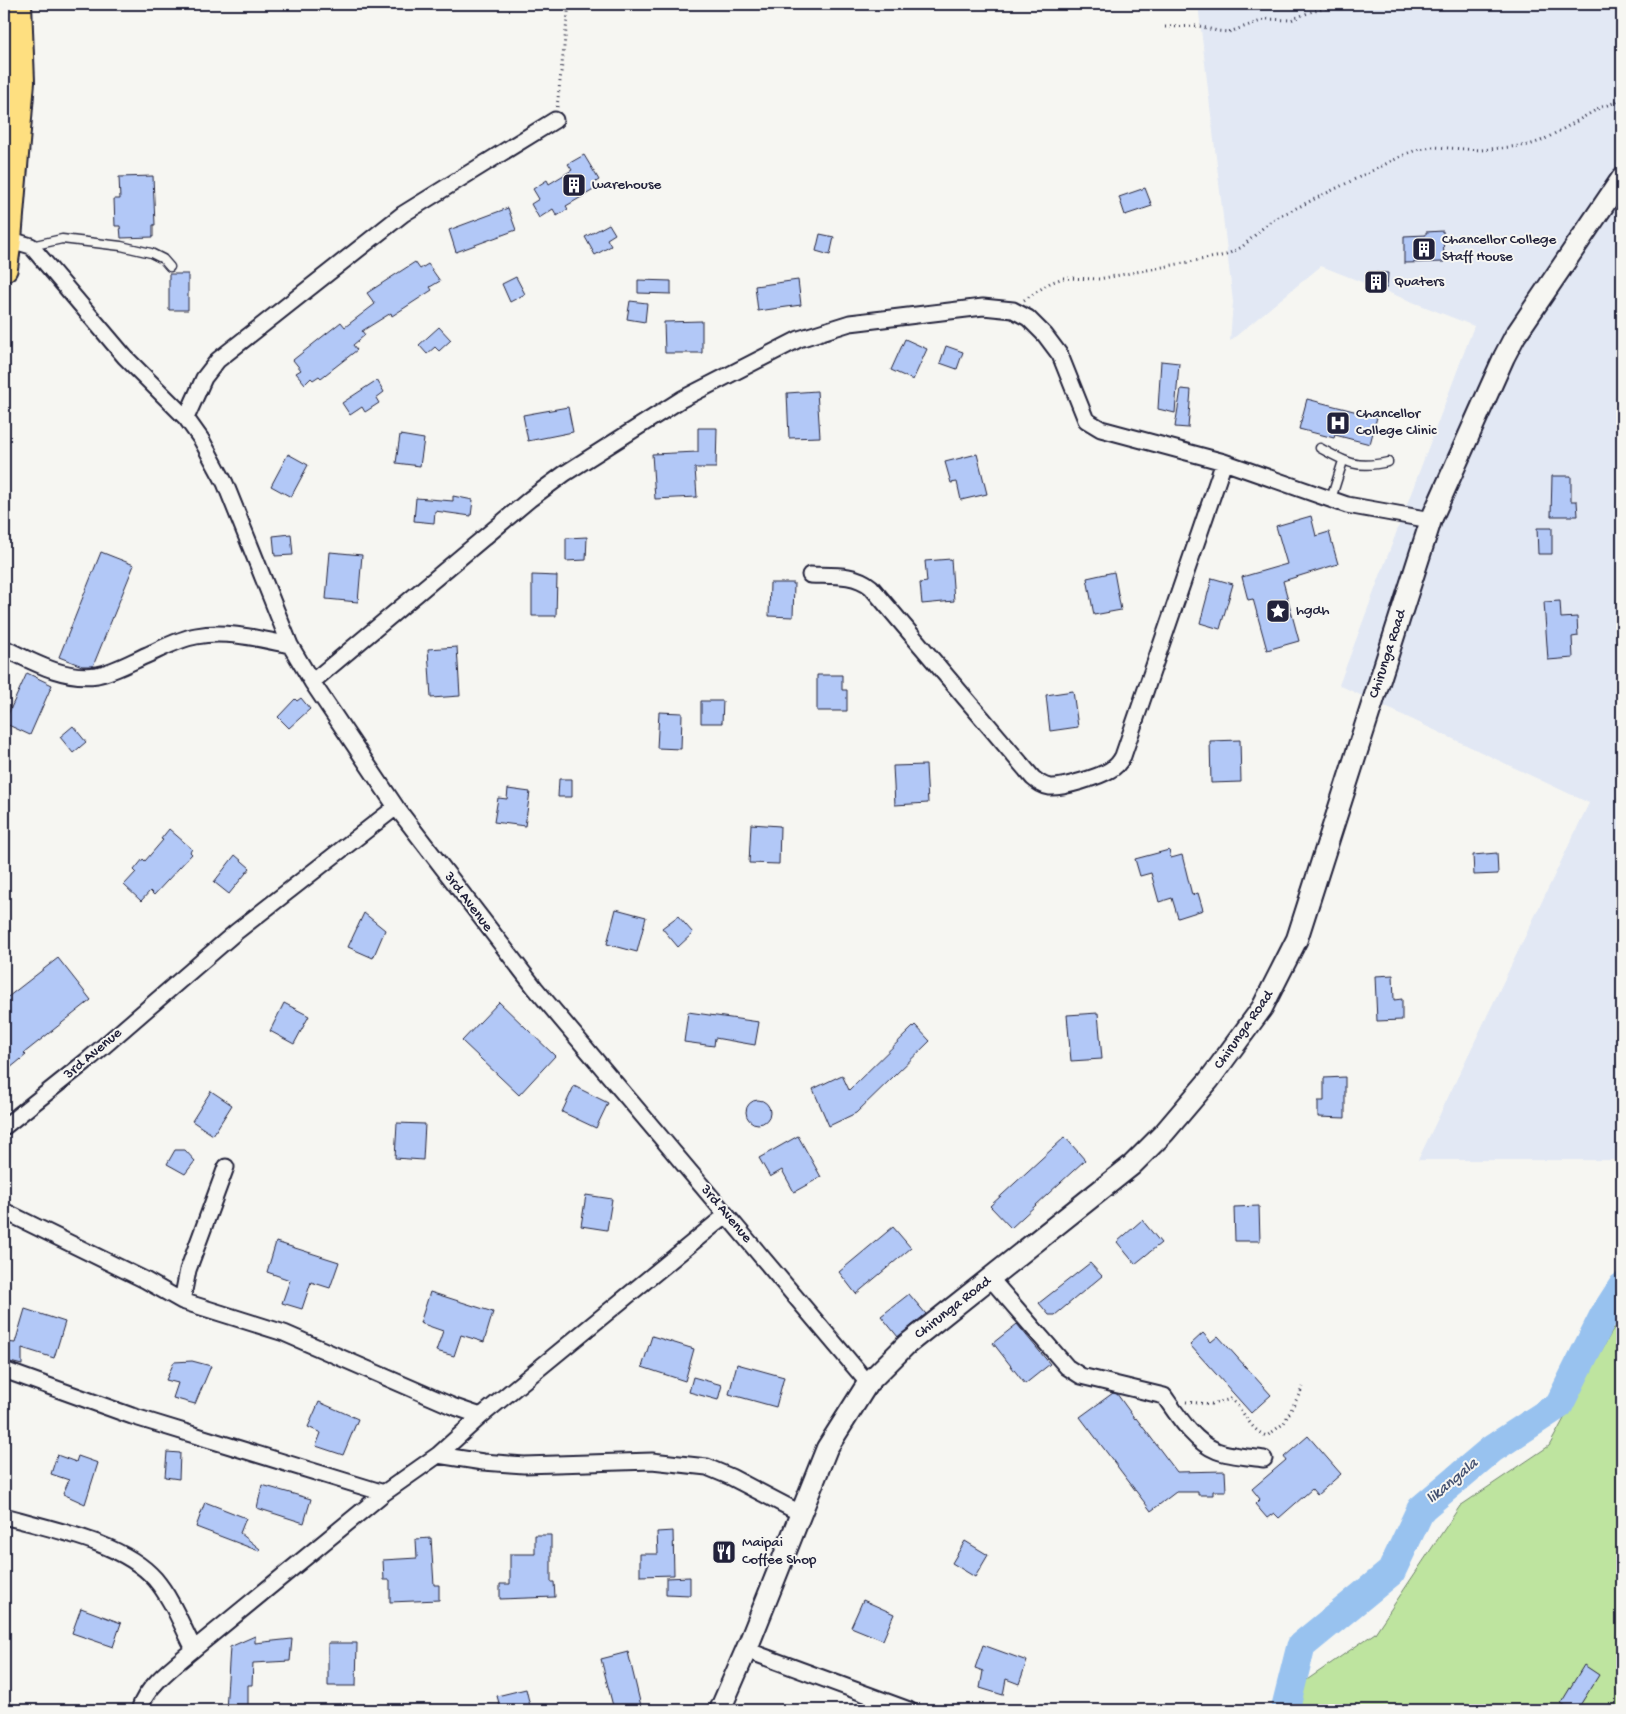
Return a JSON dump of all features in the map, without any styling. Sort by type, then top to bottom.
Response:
[{"type":"highway","points":[[4,268],[20,242],[21,82],[18,4]]},
{"type":"street","points":[[186,418],[204,378],[218,360],[403,214],[555,120]]},
{"type":"street","name":"Chirunga Road","points":[[720,1710],[827,1448],[868,1382],[906,1345],[1132,1165],[1164,1133],[1208,1080],[1262,1008],[1297,939],[1431,520],[1515,336],[1622,178]]},
{"type":"street","points":[[20,242],[125,357],[186,418],[212,456],[225,483],[290,645],[312,682],[396,807]]},
{"type":"street","points":[[312,682],[536,494],[564,474],[682,399],[799,339],[850,323],[983,307],[1013,310],[1028,318],[1052,344],[1060,355],[1086,420],[1101,429],[1224,462],[1358,507],[1431,520]]},
{"type":"street","points":[[810,575],[853,577],[871,587],[1033,778],[1042,785],[1052,787],[1063,786],[1108,772],[1120,762],[1123,756],[1224,462]]},
{"type":"street","points":[[4,648],[47,668],[81,676],[98,675],[182,640],[211,633],[228,634],[290,645]]},
{"type":"street","name":"3rd Avenue","points":[[4,1127],[89,1059],[236,932],[396,807],[535,988],[868,1382]]},
{"type":"street","points":[[182,1301],[188,1270],[226,1167]]},
{"type":"street","points":[[4,1211],[145,1280],[182,1301],[284,1333],[452,1406],[481,1416]]},
{"type":"street","points":[[139,1710],[145,1696],[165,1674],[194,1649],[384,1493],[438,1455],[481,1416],[726,1215]]},
{"type":"street","points":[[990,1278],[1067,1367],[1081,1376],[1164,1396],[1180,1419],[1200,1441],[1218,1451],[1264,1459]]},
{"type":"street","points":[[4,1370],[132,1416],[384,1493]]},
{"type":"street","points":[[438,1455],[483,1462],[524,1465],[652,1461],[707,1467],[800,1513]]},
{"type":"street","points":[[4,1516],[100,1544],[139,1565],[154,1578],[166,1594],[194,1649]]},
{"type":"street","points":[[746,1650],[909,1710]]},
{"type":"lane","points":[[20,242],[62,239],[121,246],[151,253],[163,259],[170,267]]},
{"type":"lane","points":[[1320,448],[1343,461],[1370,466],[1388,462]]},
{"type":"lane","points":[[1331,499],[1343,461]]},
{"type":"path","points":[[555,120],[569,4]]},
{"type":"path","points":[[1165,27],[1199,26],[1229,32],[1267,19],[1291,20],[1310,12],[1342,4]]},
{"type":"path","points":[[1013,310],[1028,296],[1063,278],[1099,279],[1226,255],[1251,241],[1268,223],[1276,218],[1419,149],[1433,147],[1481,150],[1529,145],[1543,140],[1599,108],[1622,100]]},
{"type":"path","points":[[1164,1396],[1180,1401],[1212,1404],[1231,1399],[1246,1416],[1251,1425],[1260,1434],[1267,1436],[1284,1423],[1303,1387]]},
{"type":"shaded area","points":[[1198,4],[1622,4],[1622,1160],[1418,1160],[1589,803],[1339,685],[1474,326],[1321,266],[1230,341],[1233,302]]},
{"type":"green space","points":[[1622,1317],[1622,1710],[1290,1710],[1298,1686],[1375,1633],[1460,1506],[1549,1446],[1610,1335]]},
{"type":"building","name":"warehouse","points":[[584,155],[599,180],[594,183],[597,188],[566,206],[568,209],[557,216],[553,209],[539,218],[531,204],[539,199],[533,189],[547,180],[549,184],[572,170],[568,164]]},
{"type":"building","points":[[153,176],[155,225],[153,225],[153,237],[121,238],[120,226],[115,226],[114,199],[120,199],[119,177]]},
{"type":"building","points":[[1145,188],[1152,206],[1125,215],[1119,197]]},
{"type":"building","points":[[508,208],[516,230],[456,252],[449,230]]},
{"type":"building","points":[[609,224],[615,234],[607,239],[611,246],[595,255],[585,237]]},
{"type":"building","name":"Chancellor College Staff House","points":[[1443,231],[1444,262],[1404,263],[1404,236],[1426,235],[1426,232]]},
{"type":"building","points":[[820,234],[834,237],[830,255],[816,251]]},
{"type":"building","points":[[415,262],[420,269],[428,264],[440,281],[430,287],[432,290],[392,316],[391,313],[362,331],[365,335],[353,345],[357,350],[321,378],[319,376],[313,380],[311,378],[305,384],[296,373],[301,370],[293,360],[341,322],[345,327],[375,304],[367,293]]},
{"type":"building","name":"Quaters","points":[[1370,272],[1388,273],[1387,288],[1369,287]]},
{"type":"building","points":[[169,274],[188,274],[188,310],[169,310]]},
{"type":"building","points":[[516,277],[525,294],[510,302],[502,284]]},
{"type":"building","points":[[638,280],[671,281],[671,294],[638,293]]},
{"type":"building","points":[[798,280],[801,305],[758,311],[755,286]]},
{"type":"building","points":[[630,301],[647,303],[645,322],[627,319]]},
{"type":"building","points":[[702,321],[702,353],[665,353],[664,322]]},
{"type":"building","points":[[439,327],[451,340],[439,351],[435,347],[427,354],[419,345]]},
{"type":"building","points":[[905,339],[927,349],[913,380],[891,370]]},
{"type":"building","points":[[946,346],[963,352],[957,369],[940,363]]},
{"type":"building","points":[[1161,361],[1179,363],[1175,413],[1158,409]]},
{"type":"building","points":[[377,380],[384,392],[376,398],[379,403],[365,412],[362,407],[350,415],[342,403]]},
{"type":"building","points":[[1181,389],[1191,390],[1188,428],[1175,427]]},
{"type":"building","points":[[817,391],[820,437],[789,438],[787,393]]},
{"type":"building","name":"Chancellor College Clinic","points":[[1307,399],[1377,417],[1370,444],[1335,435],[1334,438],[1299,429]]},
{"type":"building","points":[[568,407],[573,432],[528,441],[523,415]]},
{"type":"building","points":[[698,428],[717,428],[716,468],[695,468],[697,497],[655,499],[652,454],[698,452]]},
{"type":"building","points":[[400,435],[424,439],[420,466],[396,463]]},
{"type":"building","points":[[288,454],[308,465],[291,497],[271,486]]},
{"type":"building","points":[[977,454],[987,494],[961,500],[957,482],[951,483],[945,462]]},
{"type":"building","points":[[1552,476],[1571,476],[1571,501],[1577,501],[1578,516],[1551,516]]},
{"type":"building","points":[[453,496],[473,500],[471,516],[435,511],[434,523],[414,521],[416,498],[453,501]]},
{"type":"building","points":[[1311,516],[1316,536],[1329,532],[1338,564],[1283,581],[1299,641],[1267,650],[1253,599],[1248,600],[1242,577],[1287,564],[1276,526]]},
{"type":"building","points":[[1537,528],[1552,528],[1552,554],[1538,554]]},
{"type":"building","points":[[291,534],[293,555],[275,556],[273,536]]},
{"type":"building","points":[[587,537],[586,560],[566,561],[566,538]]},
{"type":"building","points":[[101,552],[134,565],[93,666],[82,666],[59,657]]},
{"type":"building","points":[[330,552],[362,555],[358,602],[326,599]]},
{"type":"building","points":[[951,559],[954,601],[922,604],[920,583],[927,582],[925,561]]},
{"type":"building","points":[[1114,572],[1121,610],[1094,615],[1087,578]]},
{"type":"building","points":[[532,575],[557,576],[556,616],[532,616]]},
{"type":"building","points":[[1212,578],[1233,584],[1220,629],[1200,623]]},
{"type":"building","points":[[770,583],[794,583],[793,617],[769,616]]},
{"type":"building","points":[[1560,601],[1561,618],[1577,617],[1578,636],[1572,637],[1573,658],[1548,660],[1544,602]]},
{"type":"building","points":[[457,647],[460,696],[431,698],[428,649]]},
{"type":"building","points":[[27,673],[52,685],[30,735],[4,723]]},
{"type":"building","points":[[817,675],[842,675],[842,690],[847,690],[847,711],[817,711]]},
{"type":"building","points":[[1073,691],[1078,727],[1050,731],[1046,695]]},
{"type":"building","points":[[301,698],[310,709],[289,728],[278,717],[295,699],[297,701]]},
{"type":"building","points":[[701,701],[723,701],[722,723],[701,723]]},
{"type":"building","points":[[659,712],[682,713],[681,749],[657,748]]},
{"type":"building","points":[[73,726],[86,742],[73,753],[60,737]]},
{"type":"building","points":[[1240,740],[1241,782],[1211,783],[1210,741]]},
{"type":"building","points":[[926,765],[928,803],[895,805],[893,766]]},
{"type":"building","points":[[559,779],[572,779],[572,797],[558,797]]},
{"type":"building","points":[[508,789],[530,792],[525,826],[494,822],[498,798],[507,799]]},
{"type":"building","points":[[751,824],[780,826],[779,864],[749,863]]},
{"type":"building","points":[[169,829],[192,849],[190,852],[192,854],[154,895],[150,891],[141,901],[124,885],[136,872],[134,870],[143,859],[145,861],[163,840],[161,839]]},
{"type":"building","points":[[1169,850],[1171,858],[1182,855],[1192,895],[1198,893],[1203,910],[1178,918],[1172,898],[1159,902],[1151,873],[1140,876],[1135,859]]},
{"type":"building","points":[[1497,853],[1498,874],[1474,875],[1473,855]]},
{"type":"building","points":[[235,855],[250,868],[229,894],[214,882]]},
{"type":"building","points":[[616,909],[646,917],[637,952],[607,944]]},
{"type":"building","points":[[364,913],[385,930],[373,958],[348,947]]},
{"type":"building","points":[[678,916],[693,933],[678,947],[662,928]]},
{"type":"building","points":[[58,958],[91,1000],[24,1053],[26,1055],[4,1073],[4,1000]]},
{"type":"building","points":[[1393,975],[1394,1000],[1402,999],[1402,1020],[1377,1021],[1375,976]]},
{"type":"building","points":[[499,1002],[555,1056],[519,1095],[462,1041]]},
{"type":"building","points":[[284,1003],[309,1016],[294,1044],[270,1031]]},
{"type":"building","points":[[688,1012],[759,1022],[755,1045],[715,1038],[714,1046],[684,1042]]},
{"type":"building","points":[[1098,1013],[1102,1059],[1071,1061],[1067,1015]]},
{"type":"building","points":[[915,1025],[930,1041],[856,1113],[829,1126],[813,1089],[842,1075],[849,1090]]},
{"type":"building","points":[[1345,1077],[1345,1118],[1318,1117],[1318,1101],[1324,1101],[1324,1078]]},
{"type":"building","points":[[574,1086],[608,1103],[596,1128],[562,1112]]},
{"type":"building","points":[[211,1091],[232,1105],[213,1135],[192,1121]]},
{"type":"building","points":[[758,1100],[766,1104],[770,1112],[766,1120],[758,1124],[750,1120],[746,1112],[750,1104]]},
{"type":"building","points":[[397,1123],[425,1124],[423,1160],[395,1158]]},
{"type":"building","points":[[798,1136],[821,1177],[794,1192],[782,1170],[770,1177],[759,1158]]},
{"type":"building","points":[[1065,1137],[1085,1160],[1011,1228],[990,1206]]},
{"type":"building","points":[[175,1150],[185,1150],[195,1161],[185,1174],[167,1164]]},
{"type":"building","points":[[586,1195],[612,1199],[607,1230],[581,1226]]},
{"type":"building","points":[[1259,1206],[1260,1241],[1235,1241],[1234,1207]]},
{"type":"building","points":[[1142,1220],[1161,1243],[1135,1264],[1117,1242]]},
{"type":"building","points":[[893,1227],[911,1248],[856,1294],[839,1272]]},
{"type":"building","points":[[276,1242],[339,1262],[330,1288],[311,1282],[302,1309],[282,1303],[290,1280],[267,1272]]},
{"type":"building","points":[[1090,1263],[1102,1276],[1055,1315],[1049,1315],[1039,1303]]},
{"type":"building","points":[[430,1292],[493,1312],[484,1342],[461,1335],[454,1356],[436,1351],[443,1331],[420,1323]]},
{"type":"building","points":[[909,1294],[926,1314],[898,1337],[881,1316]]},
{"type":"building","points":[[25,1309],[65,1322],[54,1358],[22,1348],[22,1365],[6,1361],[6,1342],[15,1343]]},
{"type":"building","points":[[1017,1324],[1050,1364],[1025,1384],[993,1343]]},
{"type":"building","points":[[1203,1333],[1211,1342],[1218,1336],[1271,1395],[1251,1413],[1190,1345]]},
{"type":"building","points":[[652,1336],[694,1349],[685,1381],[642,1367]]},
{"type":"building","points":[[192,1361],[211,1366],[195,1404],[173,1398],[178,1383],[166,1380],[174,1362]]},
{"type":"building","points":[[737,1364],[784,1377],[776,1407],[729,1394]]},
{"type":"building","points":[[693,1377],[722,1385],[718,1400],[689,1392]]},
{"type":"building","points":[[1113,1393],[1117,1394],[1177,1472],[1225,1471],[1226,1491],[1213,1491],[1213,1495],[1198,1495],[1198,1492],[1176,1492],[1151,1511],[1080,1417]]},
{"type":"building","points":[[319,1402],[358,1419],[343,1455],[316,1446],[321,1433],[308,1427]]},
{"type":"building","points":[[1308,1436],[1341,1474],[1317,1495],[1312,1489],[1279,1518],[1274,1513],[1267,1518],[1255,1504],[1260,1499],[1252,1489],[1286,1460],[1284,1457]]},
{"type":"building","points":[[167,1452],[180,1453],[179,1479],[165,1477]]},
{"type":"building","points":[[57,1455],[76,1462],[78,1456],[98,1463],[85,1504],[63,1494],[69,1480],[51,1474]]},
{"type":"building","points":[[262,1485],[311,1499],[304,1523],[257,1508]]},
{"type":"building","points":[[205,1502],[246,1518],[240,1533],[260,1549],[259,1551],[196,1527]]},
{"type":"building","points":[[673,1531],[674,1575],[640,1576],[640,1554],[658,1554],[657,1532]]},
{"type":"building","points":[[535,1535],[551,1535],[551,1582],[554,1582],[555,1597],[500,1599],[500,1584],[510,1584],[510,1554],[535,1554]]},
{"type":"building","points":[[431,1538],[434,1585],[439,1585],[439,1600],[390,1602],[390,1580],[384,1580],[383,1560],[417,1558],[416,1539]]},
{"type":"building","points":[[965,1541],[988,1555],[975,1577],[952,1563]]},
{"type":"building","points":[[690,1577],[690,1595],[666,1594],[666,1578]]},
{"type":"building","points":[[863,1600],[894,1614],[883,1640],[851,1627]]},
{"type":"building","points":[[81,1608],[121,1623],[113,1647],[72,1633]]},
{"type":"building","points":[[255,1636],[255,1643],[292,1639],[290,1661],[253,1663],[252,1685],[248,1685],[248,1710],[226,1710],[230,1647]]},
{"type":"building","points":[[328,1643],[357,1643],[356,1686],[328,1686]]},
{"type":"building","points":[[983,1645],[1027,1661],[1019,1684],[1006,1679],[1003,1695],[980,1688],[983,1671],[975,1668]]},
{"type":"building","points":[[628,1652],[642,1710],[614,1710],[601,1659]]},
{"type":"building","points":[[1584,1665],[1599,1675],[1577,1710],[1573,1710],[1561,1703]]},
{"type":"building","points":[[526,1689],[531,1710],[501,1710],[497,1696]]},
{"type":"waterway","name":"likangala","points":[[1285,1710],[1301,1646],[1391,1572],[1421,1509],[1492,1449],[1559,1405],[1604,1315],[1622,1287]]},
{"type":"place","name":"warehouse","points":[[574,185]]},
{"type":"place","name":"Chancellor College Staff House","points":[[1424,249]]},
{"type":"place","name":"Quaters","points":[[1376,282]]},
{"type":"place","name":"Chancellor College Clinic","points":[[1338,423]]},
{"type":"place","name":"hgdh","points":[[1278,611]]},
{"type":"place","name":"Maipai Coffee Shop","points":[[724,1552]]}]
